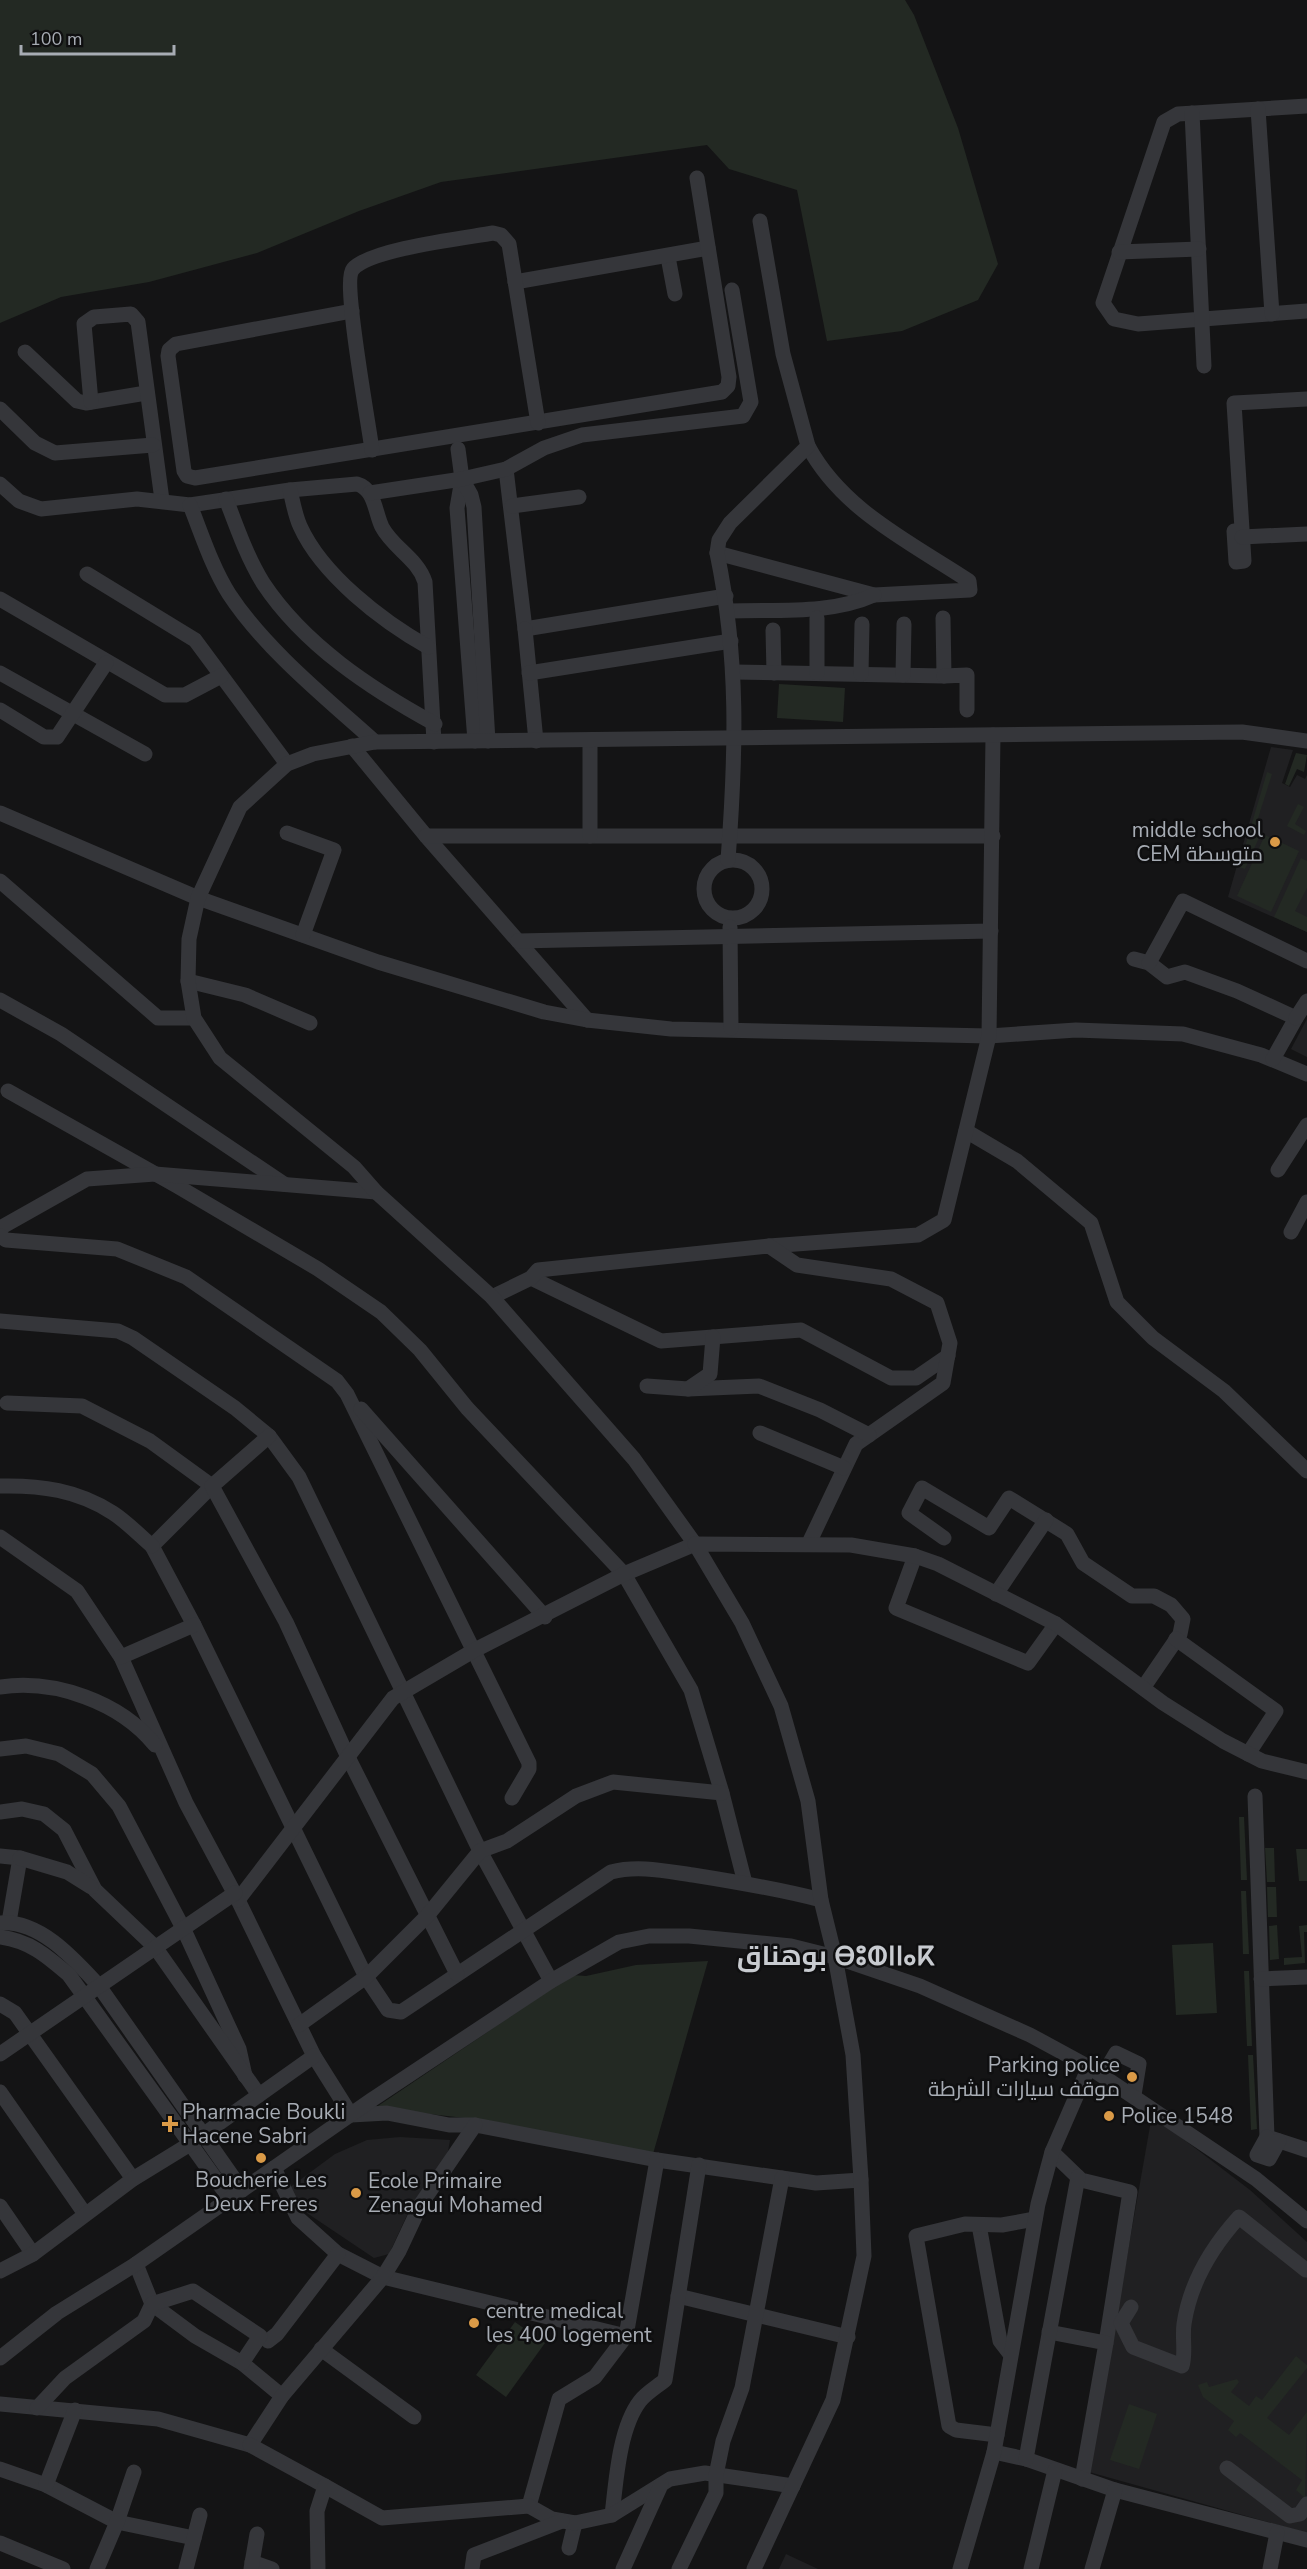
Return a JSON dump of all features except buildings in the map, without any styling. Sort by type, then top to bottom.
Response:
[{"type":"street","points":[[1307,106],[1192,113],[1169,118],[1159,132],[1103,303],[1114,319],[1138,324],[1307,311]]},
{"type":"street","points":[[1258,109],[1272,314]]},
{"type":"street","points":[[1192,113],[1204,366]]},
{"type":"street","points":[[352,311],[176,344],[171,347],[168,356],[184,471],[187,476],[195,478],[372,450],[457,441],[538,423],[718,393],[726,389],[729,377],[696,178]]},
{"type":"street","points":[[717,553],[874,595],[966,591],[970,590],[972,585],[868,515],[838,491],[825,476],[808,446],[783,354],[760,221]]},
{"type":"street","points":[[372,450],[352,311],[349,277],[354,267],[387,254],[493,233],[501,235],[509,244],[538,423]]},
{"type":"street","points":[[515,282],[708,248]]},
{"type":"street","points":[[1119,252],[1199,249]]},
{"type":"street","points":[[668,256],[675,294]]},
{"type":"street","points":[[370,493],[462,479],[506,469],[544,448],[582,435],[743,416],[751,402],[732,290]]},
{"type":"street","points":[[91,402],[83,328],[88,319],[128,313],[137,319],[162,500]]},
{"type":"street","points":[[25,352],[69,396],[81,402],[146,393]]},
{"type":"street","points":[[1306,399],[1305,392],[1286,393],[1280,401],[1272,395],[1262,395],[1252,396],[1243,403],[1242,534],[1307,534]]},
{"type":"street","points":[[0,409],[35,443],[55,453],[153,445]]},
{"type":"street","points":[[457,441],[462,479],[471,495],[474,507],[482,741]]},
{"type":"street","points":[[728,860],[736,738],[734,672],[727,603],[717,553],[719,540],[730,523],[808,446]]},
{"type":"street","points":[[506,469],[512,506],[536,741]]},
{"type":"street","points":[[0,484],[19,501],[41,509],[125,500],[162,500],[190,505],[290,490],[357,484],[370,493],[382,526],[423,576],[435,724],[434,742]]},
{"type":"street","points":[[290,490],[300,526],[334,573],[385,619],[428,647]]},
{"type":"street","points":[[512,506],[579,497]]},
{"type":"street","points":[[226,499],[251,562],[283,610],[310,637],[350,670],[435,724]]},
{"type":"street","points":[[190,505],[215,568],[230,595],[252,624],[292,666],[375,742]]},
{"type":"street","points":[[87,574],[189,635],[288,764]]},
{"type":"street","points":[[525,629],[727,603],[815,608],[860,601],[874,595]]},
{"type":"street","points":[[0,599],[155,691],[175,697],[194,692],[221,676]]},
{"type":"street","points":[[817,618],[817,673]]},
{"type":"street","points":[[943,618],[944,675]]},
{"type":"street","points":[[861,674],[862,624]]},
{"type":"street","points":[[903,675],[904,624]]},
{"type":"street","points":[[773,630],[774,673]]},
{"type":"street","points":[[530,673],[731,641]]},
{"type":"street","points":[[0,710],[48,738],[60,734],[106,663]]},
{"type":"street","points":[[734,672],[967,675],[967,710]]},
{"type":"street","points":[[0,673],[145,753]]},
{"type":"street","points":[[754,2569],[833,2400],[864,2256],[853,2055],[835,1957],[821,1900],[808,1801],[781,1706],[742,1623],[695,1544],[634,1460],[492,1297],[376,1192],[354,1167],[220,1058],[194,1018],[188,981],[189,939],[198,898],[240,807],[288,764],[313,754],[375,742],[1242,732],[1307,741]]},
{"type":"street","points":[[492,1297],[531,1278],[537,1270],[769,1246],[918,1235],[944,1220],[989,1036],[993,735]]},
{"type":"street","points":[[590,740],[590,836]]},
{"type":"street","points":[[352,746],[426,836],[586,1020]]},
{"type":"street","points":[[0,813],[198,898],[378,962],[544,1012],[586,1020],[671,1029],[730,1028],[989,1036],[1076,1030],[1183,1034],[1273,1059],[1307,1074]]},
{"type":"street","points":[[287,833],[334,850],[303,935]]},
{"type":"street","points":[[426,836],[730,834],[993,836]]},
{"type":"street","points":[[728,860],[747,863],[755,870],[762,888],[761,898],[749,913],[730,918],[713,911],[707,903],[704,885],[711,868],[728,860]]},
{"type":"street","points":[[0,881],[158,1018],[194,1018]]},
{"type":"street","points":[[1149,963],[1183,901],[1307,961]]},
{"type":"street","points":[[730,918],[730,1028]]},
{"type":"street","points":[[518,941],[991,931]]},
{"type":"street","points":[[1134,959],[1149,963],[1167,977],[1185,972],[1237,991],[1296,1018]]},
{"type":"street","points":[[188,981],[245,995],[310,1023]]},
{"type":"street","points":[[0,1000],[62,1034],[286,1185]]},
{"type":"street","points":[[1273,1059],[1307,1001]]},
{"type":"street","points":[[8,1091],[318,1269],[381,1312],[420,1350],[467,1408],[624,1574],[691,1690],[722,1793],[745,1883]]},
{"type":"street","points":[[1278,1170],[1307,1125]]},
{"type":"street","points":[[966,1131],[1017,1161],[1091,1223],[1117,1302],[1154,1338],[1224,1392],[1307,1471]]},
{"type":"street","points":[[0,1228],[87,1179],[155,1174],[376,1192]]},
{"type":"street","points":[[1291,1232],[1307,1202]]},
{"type":"street","points":[[0,1236],[6,1240],[117,1249],[186,1277],[337,1382],[545,1617]]},
{"type":"street","points":[[769,1246],[797,1265],[891,1279],[937,1303],[950,1343],[943,1383],[856,1444],[809,1543]]},
{"type":"street","points":[[531,1278],[661,1341],[801,1330],[891,1378],[916,1378],[948,1356]]},
{"type":"street","points":[[0,1321],[118,1331],[152,1349],[269,1436],[298,1478],[480,1851],[551,1981]]},
{"type":"street","points":[[688,1389],[710,1374],[713,1337]]},
{"type":"street","points":[[647,1386],[688,1389],[759,1386],[820,1410],[868,1435]]},
{"type":"street","points":[[346,1394],[529,1763],[529,1769],[512,1798]]},
{"type":"street","points":[[7,1403],[82,1406],[150,1441],[212,1486],[286,1623],[347,1755],[457,1974]]},
{"type":"street","points":[[760,1433],[844,1468]]},
{"type":"street","points":[[152,1546],[212,1486],[269,1436]]},
{"type":"street","points":[[0,1486],[41,1485],[76,1496],[113,1512],[152,1546],[194,1624],[366,1977],[388,2010],[394,2013],[401,2012],[611,1872],[629,1867],[745,1883],[821,1900]]},
{"type":"street","points":[[944,1538],[909,1513],[922,1488],[989,1528],[1009,1498],[1067,1534],[1083,1563],[1132,1596],[1154,1596],[1171,1605],[1183,1619],[1176,1639],[1143,1688]]},
{"type":"street","points":[[996,1594],[1046,1520]]},
{"type":"street","points":[[0,1537],[77,1591],[121,1657],[186,1803],[236,1896],[314,2056],[351,2115]]},
{"type":"street","points":[[0,2054],[155,1947],[236,1896],[293,1828],[393,1698],[403,1690],[473,1651],[545,1617],[624,1574],[695,1544],[851,1545],[915,1556],[938,1564],[1056,1624],[1143,1688],[1223,1741],[1262,1761],[1307,1772]]},
{"type":"street","points":[[915,1556],[896,1608],[1028,1663],[1056,1624]]},
{"type":"street","points":[[121,1657],[194,1624]]},
{"type":"street","points":[[1176,1639],[1276,1711],[1248,1754]]},
{"type":"street","points":[[0,1687],[36,1686],[68,1692],[100,1704],[147,1735],[165,1756]]},
{"type":"street","points":[[0,1749],[26,1746],[59,1754],[92,1774],[119,1806],[184,1930],[239,2049],[245,2076]]},
{"type":"street","points":[[299,2025],[366,1977],[427,1916],[480,1851],[507,1841],[576,1796],[613,1782],[722,1793]]},
{"type":"street","points":[[1255,1796],[1261,1979],[1273,2139],[1307,2150]]},
{"type":"street","points":[[0,1812],[22,1809],[44,1814],[64,1830],[96,1890]]},
{"type":"street","points":[[0,1856],[20,1858],[67,1872],[96,1890],[155,1947],[259,2095]]},
{"type":"street","points":[[20,1858],[5,1922],[39,1933],[71,1957],[99,1986],[203,2134],[236,2195]]},
{"type":"street","points":[[0,2358],[57,2313],[136,2264],[351,2115],[551,1981],[619,1942],[649,1936],[689,1936],[791,1946],[835,1957],[920,1986],[1029,2035],[1103,2075],[1256,2179],[1307,2221]]},
{"type":"street","points":[[0,1937],[19,1940],[39,1950],[69,1975],[190,2144],[236,2195]]},
{"type":"street","points":[[1261,1979],[1307,1977]]},
{"type":"street","points":[[0,2004],[15,2013],[31,2033],[133,2179]]},
{"type":"street","points":[[1103,2075],[1116,2053],[1139,2064],[1134,2095]]},
{"type":"street","points":[[0,2271],[33,2254],[133,2179],[190,2144],[314,2056]]},
{"type":"street","points":[[960,2569],[994,2452],[1035,2219],[1052,2152],[1089,2067]]},
{"type":"street","points":[[0,2092],[85,2214]]},
{"type":"street","points":[[351,2115],[387,2113],[449,2125],[474,2125],[657,2160],[816,2183],[861,2180]]},
{"type":"street","points":[[250,2445],[282,2396],[383,2277],[399,2251],[421,2204],[474,2125]]},
{"type":"street","points":[[1052,2152],[1085,2182],[1130,2192],[1082,2479]]},
{"type":"street","points":[[529,2506],[559,2399],[595,2377],[626,2336],[657,2160]]},
{"type":"street","points":[[612,2515],[619,2458],[626,2432],[640,2400],[665,2380],[699,2165]]},
{"type":"street","points":[[274,2168],[297,2218],[338,2254],[383,2277],[626,2336]]},
{"type":"street","points":[[1026,2459],[1078,2177]]},
{"type":"street","points":[[679,2569],[716,2493],[716,2475],[723,2441],[742,2388],[782,2178]]},
{"type":"street","points":[[0,2206],[33,2254]]},
{"type":"street","points":[[1131,2307],[1121,2323],[1133,2347],[1182,2366],[1184,2323],[1198,2277],[1220,2238],[1245,2209],[1266,2225],[1260,2233],[1307,2270]]},
{"type":"street","points":[[997,2435],[956,2430],[949,2426],[915,2239],[918,2234],[965,2224],[1002,2225],[1035,2219]]},
{"type":"street","points":[[979,2225],[1000,2341],[1010,2354]]},
{"type":"street","points":[[268,2341],[277,2334],[338,2254]]},
{"type":"street","points":[[136,2264],[152,2304],[195,2336],[242,2363],[282,2396]]},
{"type":"street","points":[[37,2409],[65,2378],[144,2320],[152,2304],[193,2291],[260,2336],[242,2363]]},
{"type":"street","points":[[678,2296],[848,2337]]},
{"type":"street","points":[[1049,2332],[1106,2343]]},
{"type":"street","points":[[321,2349],[414,2417]]},
{"type":"street","points":[[0,2404],[158,2419],[250,2445],[382,2518],[529,2506],[552,2519],[568,2522]]},
{"type":"street","points":[[46,2485],[75,2410]]},
{"type":"street","points":[[994,2452],[1026,2459],[1115,2490],[1307,2540]]},
{"type":"street","points":[[0,2469],[46,2485],[117,2522],[194,2538]]},
{"type":"street","points":[[1031,2569],[1055,2470]]},
{"type":"street","points":[[1230,2470],[1226,2480],[1248,2496],[1253,2488],[1293,2517],[1307,2504]]},
{"type":"street","points":[[97,2569],[117,2522],[134,2472]]},
{"type":"street","points":[[472,2569],[474,2555],[568,2522],[612,2515],[670,2479],[705,2473],[792,2486]]},
{"type":"street","points":[[623,2569],[661,2485]]},
{"type":"street","points":[[318,2569],[317,2511],[325,2486]]},
{"type":"street","points":[[1092,2569],[1115,2490]]},
{"type":"street","points":[[186,2569],[200,2515]]},
{"type":"street","points":[[568,2522],[569,2548]]},
{"type":"street","points":[[1270,2569],[1277,2532]]},
{"type":"street","points":[[257,2535],[252,2565],[272,2569]]},
{"type":"street","points":[[0,2543],[63,2569]]},
{"type":"shaded area","points":[[0,0],[905,0],[914,15],[958,128],[998,264],[978,300],[902,331],[827,341],[797,190],[729,169],[707,145],[441,182],[359,211],[257,253],[149,282],[61,297],[0,323]]},
{"type":"shaded area","points":[[779,684],[845,688],[843,722],[777,718]]},
{"type":"shaded area","name":"middle school CEM متوسطة","points":[[1271,747],[1293,750],[1282,783],[1290,787],[1297,775],[1305,779],[1307,775],[1307,932],[1228,897]]},
{"type":"shaded area","points":[[1296,753],[1307,755],[1304,772],[1297,769],[1289,786],[1285,784]]},
{"type":"shaded area","points":[[1267,772],[1272,774],[1255,828],[1262,831],[1245,869],[1239,867]]},
{"type":"shaded area","points":[[1298,804],[1304,807],[1295,824],[1306,831],[1304,835],[1287,826]]},
{"type":"shaded area","points":[[1265,835],[1299,851],[1271,912],[1237,896]]},
{"type":"shaded area","points":[[1301,858],[1307,861],[1307,888],[1295,911],[1307,917],[1307,932],[1274,917]]},
{"type":"shaded area","points":[[1307,1019],[1307,1057],[1291,1049]]},
{"type":"shaded area","points":[[1239,1817],[1244,1817],[1247,1880],[1241,1880]]},
{"type":"shaded area","points":[[1265,1848],[1274,1848],[1275,1882],[1267,1882]]},
{"type":"shaded area","points":[[1296,1849],[1307,1849],[1307,1881],[1299,1881]]},
{"type":"shaded area","points":[[1267,1887],[1276,1887],[1277,1917],[1268,1917]]},
{"type":"shaded area","points":[[1241,1891],[1246,1891],[1249,1954],[1243,1954]]},
{"type":"shaded area","points":[[1277,1925],[1279,1959],[1270,1960],[1269,1926]]},
{"type":"shaded area","points":[[1307,1925],[1307,1932],[1304,1932],[1305,1963],[1284,1965],[1284,1958],[1302,1957],[1299,1926]]},
{"type":"shaded area","points":[[1213,1943],[1217,2013],[1176,2015],[1172,1945]]},
{"type":"shaded area","points":[[708,1961],[653,2154],[474,2119],[375,2108],[572,1975],[586,1976],[636,1965]]},
{"type":"shaded area","points":[[1244,1971],[1249,1971],[1252,2046],[1247,2046]]},
{"type":"shaded area","points":[[1248,2055],[1253,2055],[1257,2129],[1251,2130]]},
{"type":"shaded area","points":[[1152,2115],[1250,2190],[1307,2242],[1307,2533],[1089,2472]]},
{"type":"shaded area","name":"Ecole Primaire Zenagui Mohamed","points":[[400,2137],[450,2140],[447,2157],[408,2213],[389,2254],[374,2258],[298,2207],[289,2188],[335,2154],[367,2140]]},
{"type":"shaded area","points":[[515,2322],[545,2343],[506,2397],[476,2375]]},
{"type":"shaded area","points":[[1296,2356],[1307,2365],[1307,2368],[1267,2418],[1289,2435],[1307,2412],[1305,2498],[1296,2490],[1302,2480],[1240,2433],[1236,2437],[1228,2430],[1234,2421],[1203,2397],[1198,2385],[1207,2382],[1209,2387],[1237,2379],[1239,2382],[1231,2392],[1249,2406],[1256,2396],[1262,2400]]},
{"type":"shaded area","points":[[1129,2404],[1157,2414],[1139,2469],[1110,2460]]},
{"type":"shaded area","points":[[786,2554],[818,2569],[779,2569]]},
{"type":"place","name":"middle school CEM متوسطة","points":[[1275,842]]},
{"type":"place","name":"Parking police موقف سيارات الشرطة","points":[[1132,2077]]},
{"type":"place","name":"Police 1548","points":[[1109,2116]]},
{"type":"place","name":"Pharmacie Boukli Hacene Sabri","points":[[170,2124]]},
{"type":"place","name":"Boucherie Les Deux Freres","points":[[261,2158]]},
{"type":"place","name":"Ecole Primaire Zenagui Mohamed","points":[[356,2193]]},
{"type":"place","name":"centre medical les 400 logement","points":[[474,2323]]},
{"type":"district","name":"بوهناق ⴱⵓⵀⵏⵏⴰⴽ","points":[[836,1956]]}]
